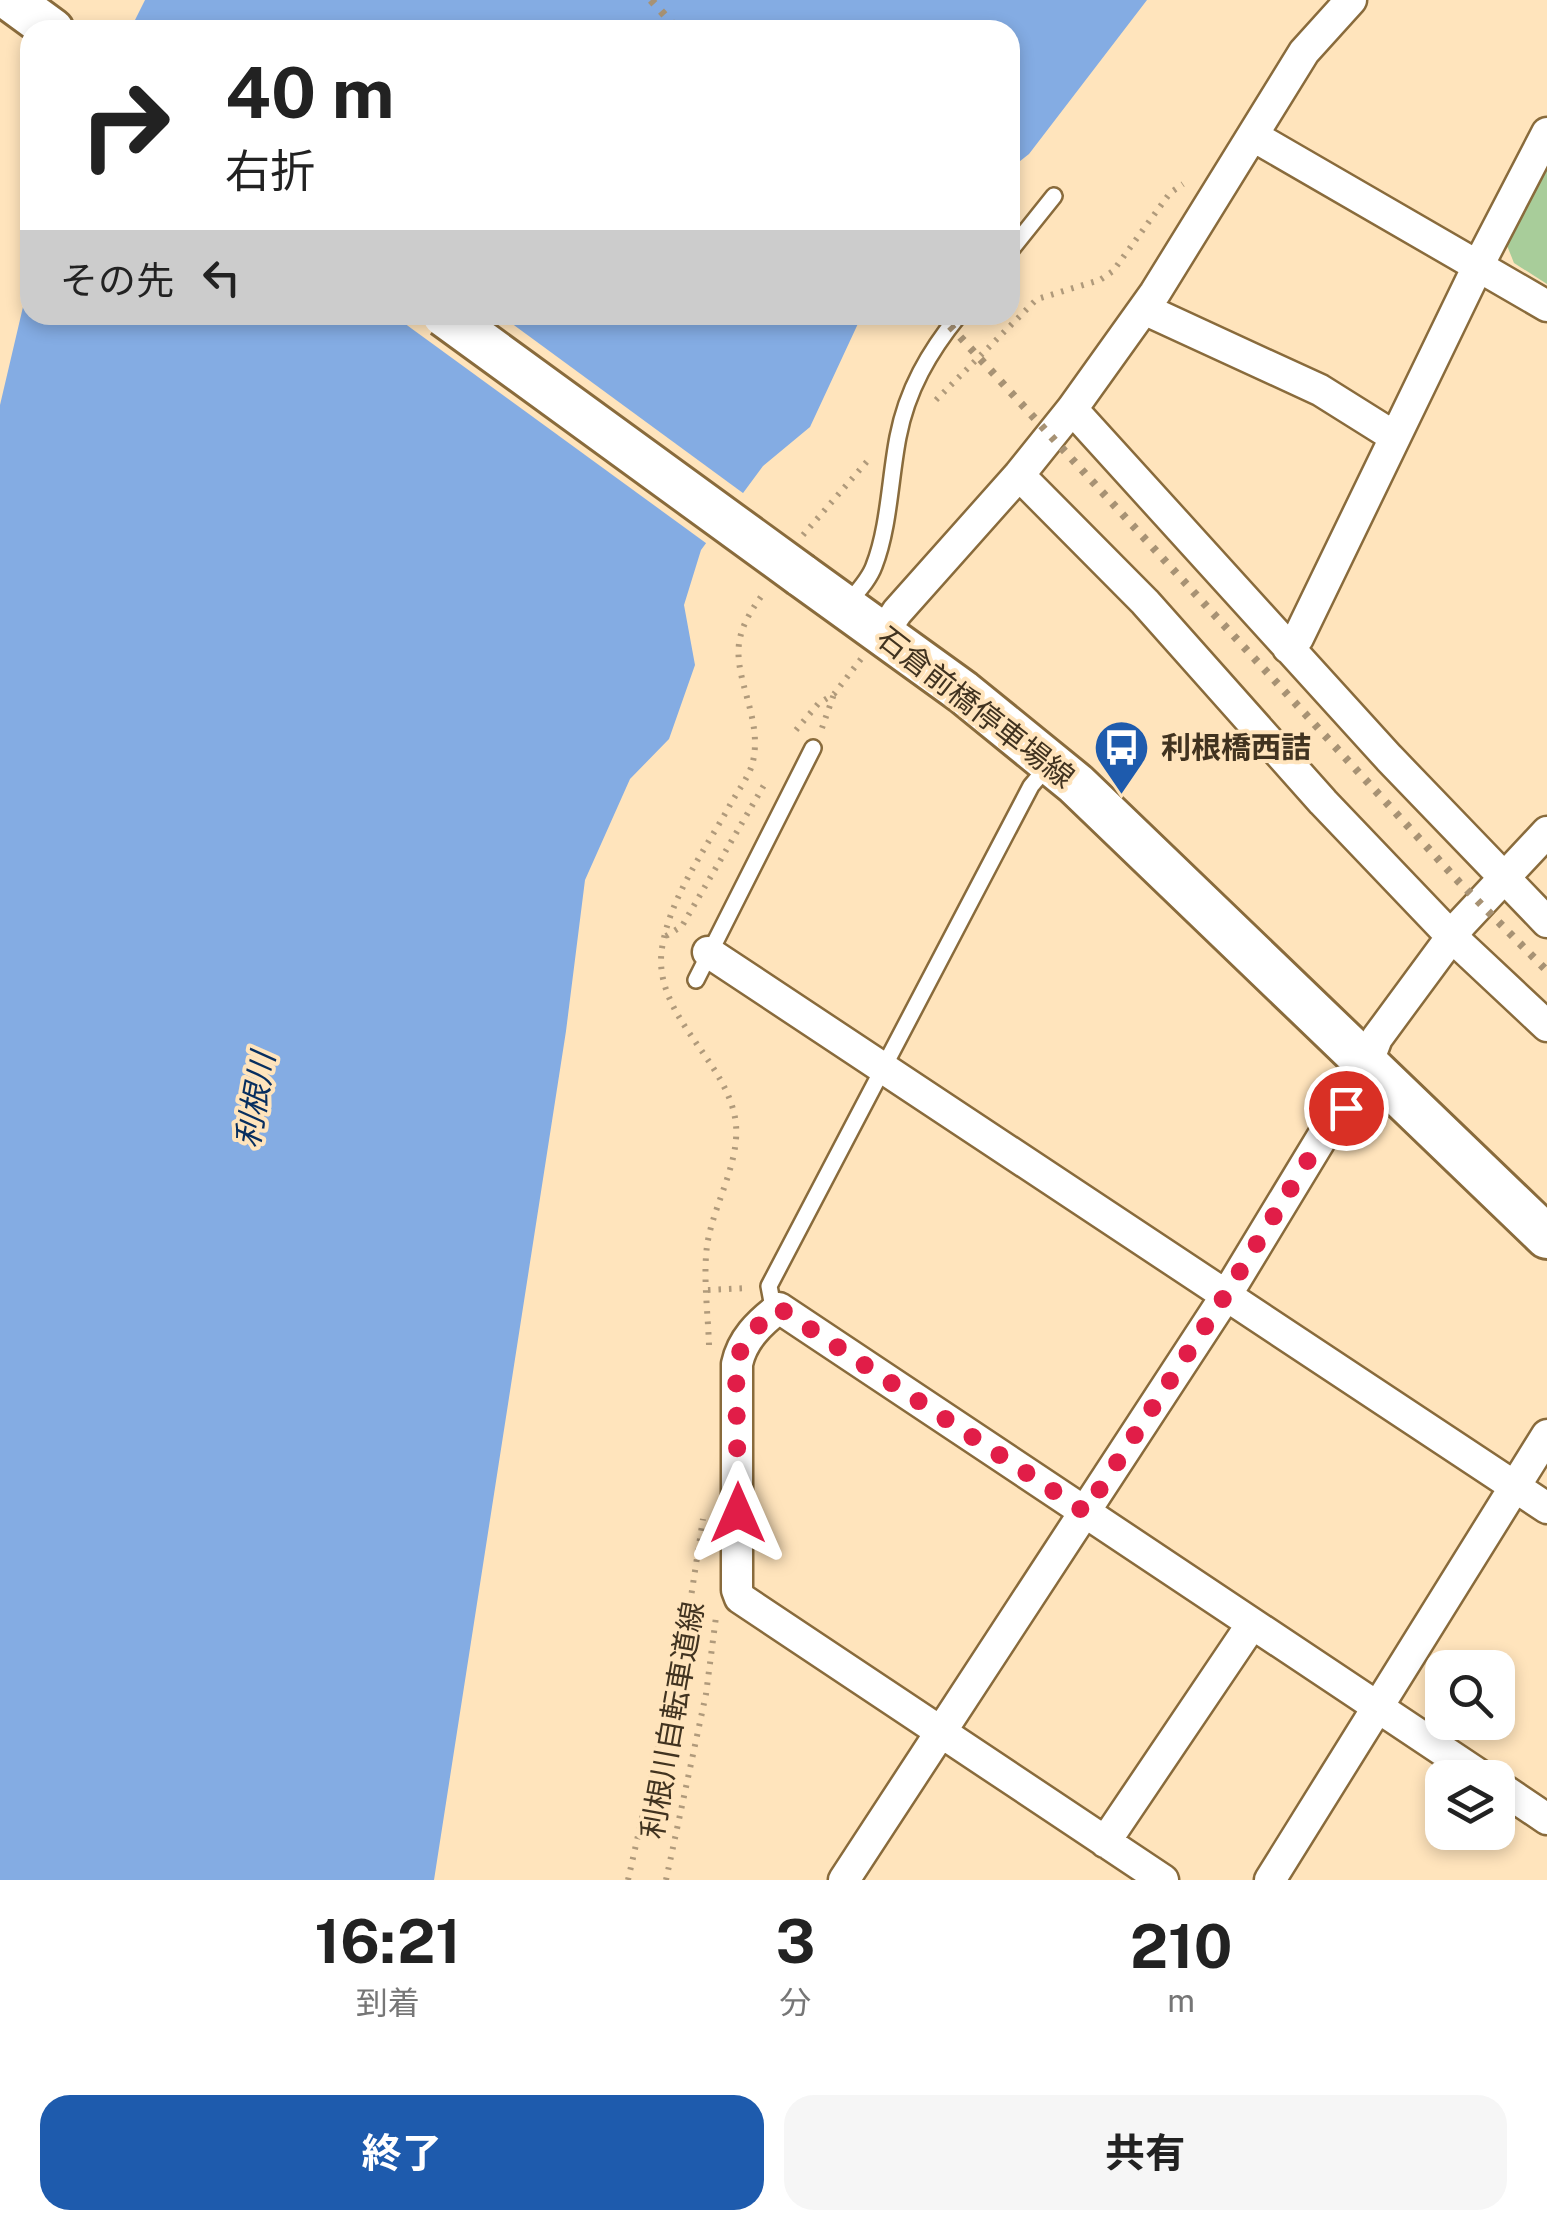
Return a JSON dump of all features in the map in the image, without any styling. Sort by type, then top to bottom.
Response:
[{"type":"main road","points":[[11,0],[38,20]]},
{"type":"main road","name":"石倉前橋停車場線","points":[[458,325],[846,606],[1051,762],[1547,1238]]},
{"type":"street","points":[[882,633],[1072,410],[1144,309],[1255,137],[1304,52],[1351,0]]},
{"type":"street","points":[[1288,648],[1298,638],[1547,132]]},
{"type":"street","points":[[1255,137],[1547,306]]},
{"type":"street","points":[[1144,309],[1320,390],[1395,437]]},
{"type":"street","points":[[1072,410],[1288,648],[1547,922]]},
{"type":"street","points":[[1020,474],[1145,602],[1323,802],[1452,937],[1547,1026]]},
{"type":"street","points":[[844,1880],[1226,1294],[1324,1134],[1355,1096],[1377,1038],[1452,937],[1547,832]]},
{"type":"street","points":[[702,966],[886,1067],[1547,1508]]},
{"type":"street","points":[[1162,1880],[740,1598],[736,1364],[740,1347],[779,1308],[1458,1760]]},
{"type":"street","points":[[1270,1880],[1547,1434]]},
{"type":"street","points":[[1105,1842],[1252,1624]]},
{"type":"street","points":[[1515,1797],[1547,1819]]},
{"type":"lane","points":[[1020,239],[1054,196]]},
{"type":"lane","points":[[846,606],[874,566],[910,394],[932,348],[951,325]]},
{"type":"lane","points":[[702,966],[813,748]]},
{"type":"lane","points":[[779,1308],[772,1302],[770,1286],[1031,786],[1051,762]]},
{"type":"path","points":[[1020,317],[1037,299],[1100,280],[1113,271],[1170,193],[1185,183]]},
{"type":"path","points":[[925,409],[1012,325]]},
{"type":"path","points":[[709,1358],[708,1239],[732,1160],[736,1118],[730,1097],[674,1008],[664,983],[662,952],[668,918],[752,766],[754,718],[740,664],[739,641],[746,621],[789,568],[833,497],[870,458]]},
{"type":"path","points":[[813,748],[834,694]]},
{"type":"path","points":[[708,1290],[752,1288]]},
{"type":"path","points":[[628,1880],[689,1610],[705,1506]]},
{"type":"path","name":"利根川自転車道線","points":[[666,1880],[706,1694],[718,1605]]},
{"type":"green space","points":[[1547,160],[1547,284],[1514,263],[1506,243]]},
{"type":"water","points":[[145,0],[1147,0],[1020,161],[1020,20],[135,20]]},
{"type":"water","name":"利根川","points":[[20,320],[20,325],[857,325],[810,427],[763,466],[701,550],[684,605],[695,665],[669,739],[630,779],[585,880],[566,1031],[434,1880],[0,1880],[0,405]]},
{"type":"pier","points":[[407,325],[514,325],[747,496],[710,546]]},
{"type":"railway","points":[[651,0],[669,20]]},
{"type":"railway","points":[[949,325],[1459,882],[1547,971]]},
{"type":"place","name":"利根橋西詰","points":[[1122,796]]},
{"type":"route","points":[[738,1513],[736,1364],[740,1347],[779,1308],[1085,1512],[1324,1134],[1346,1108]]}]
